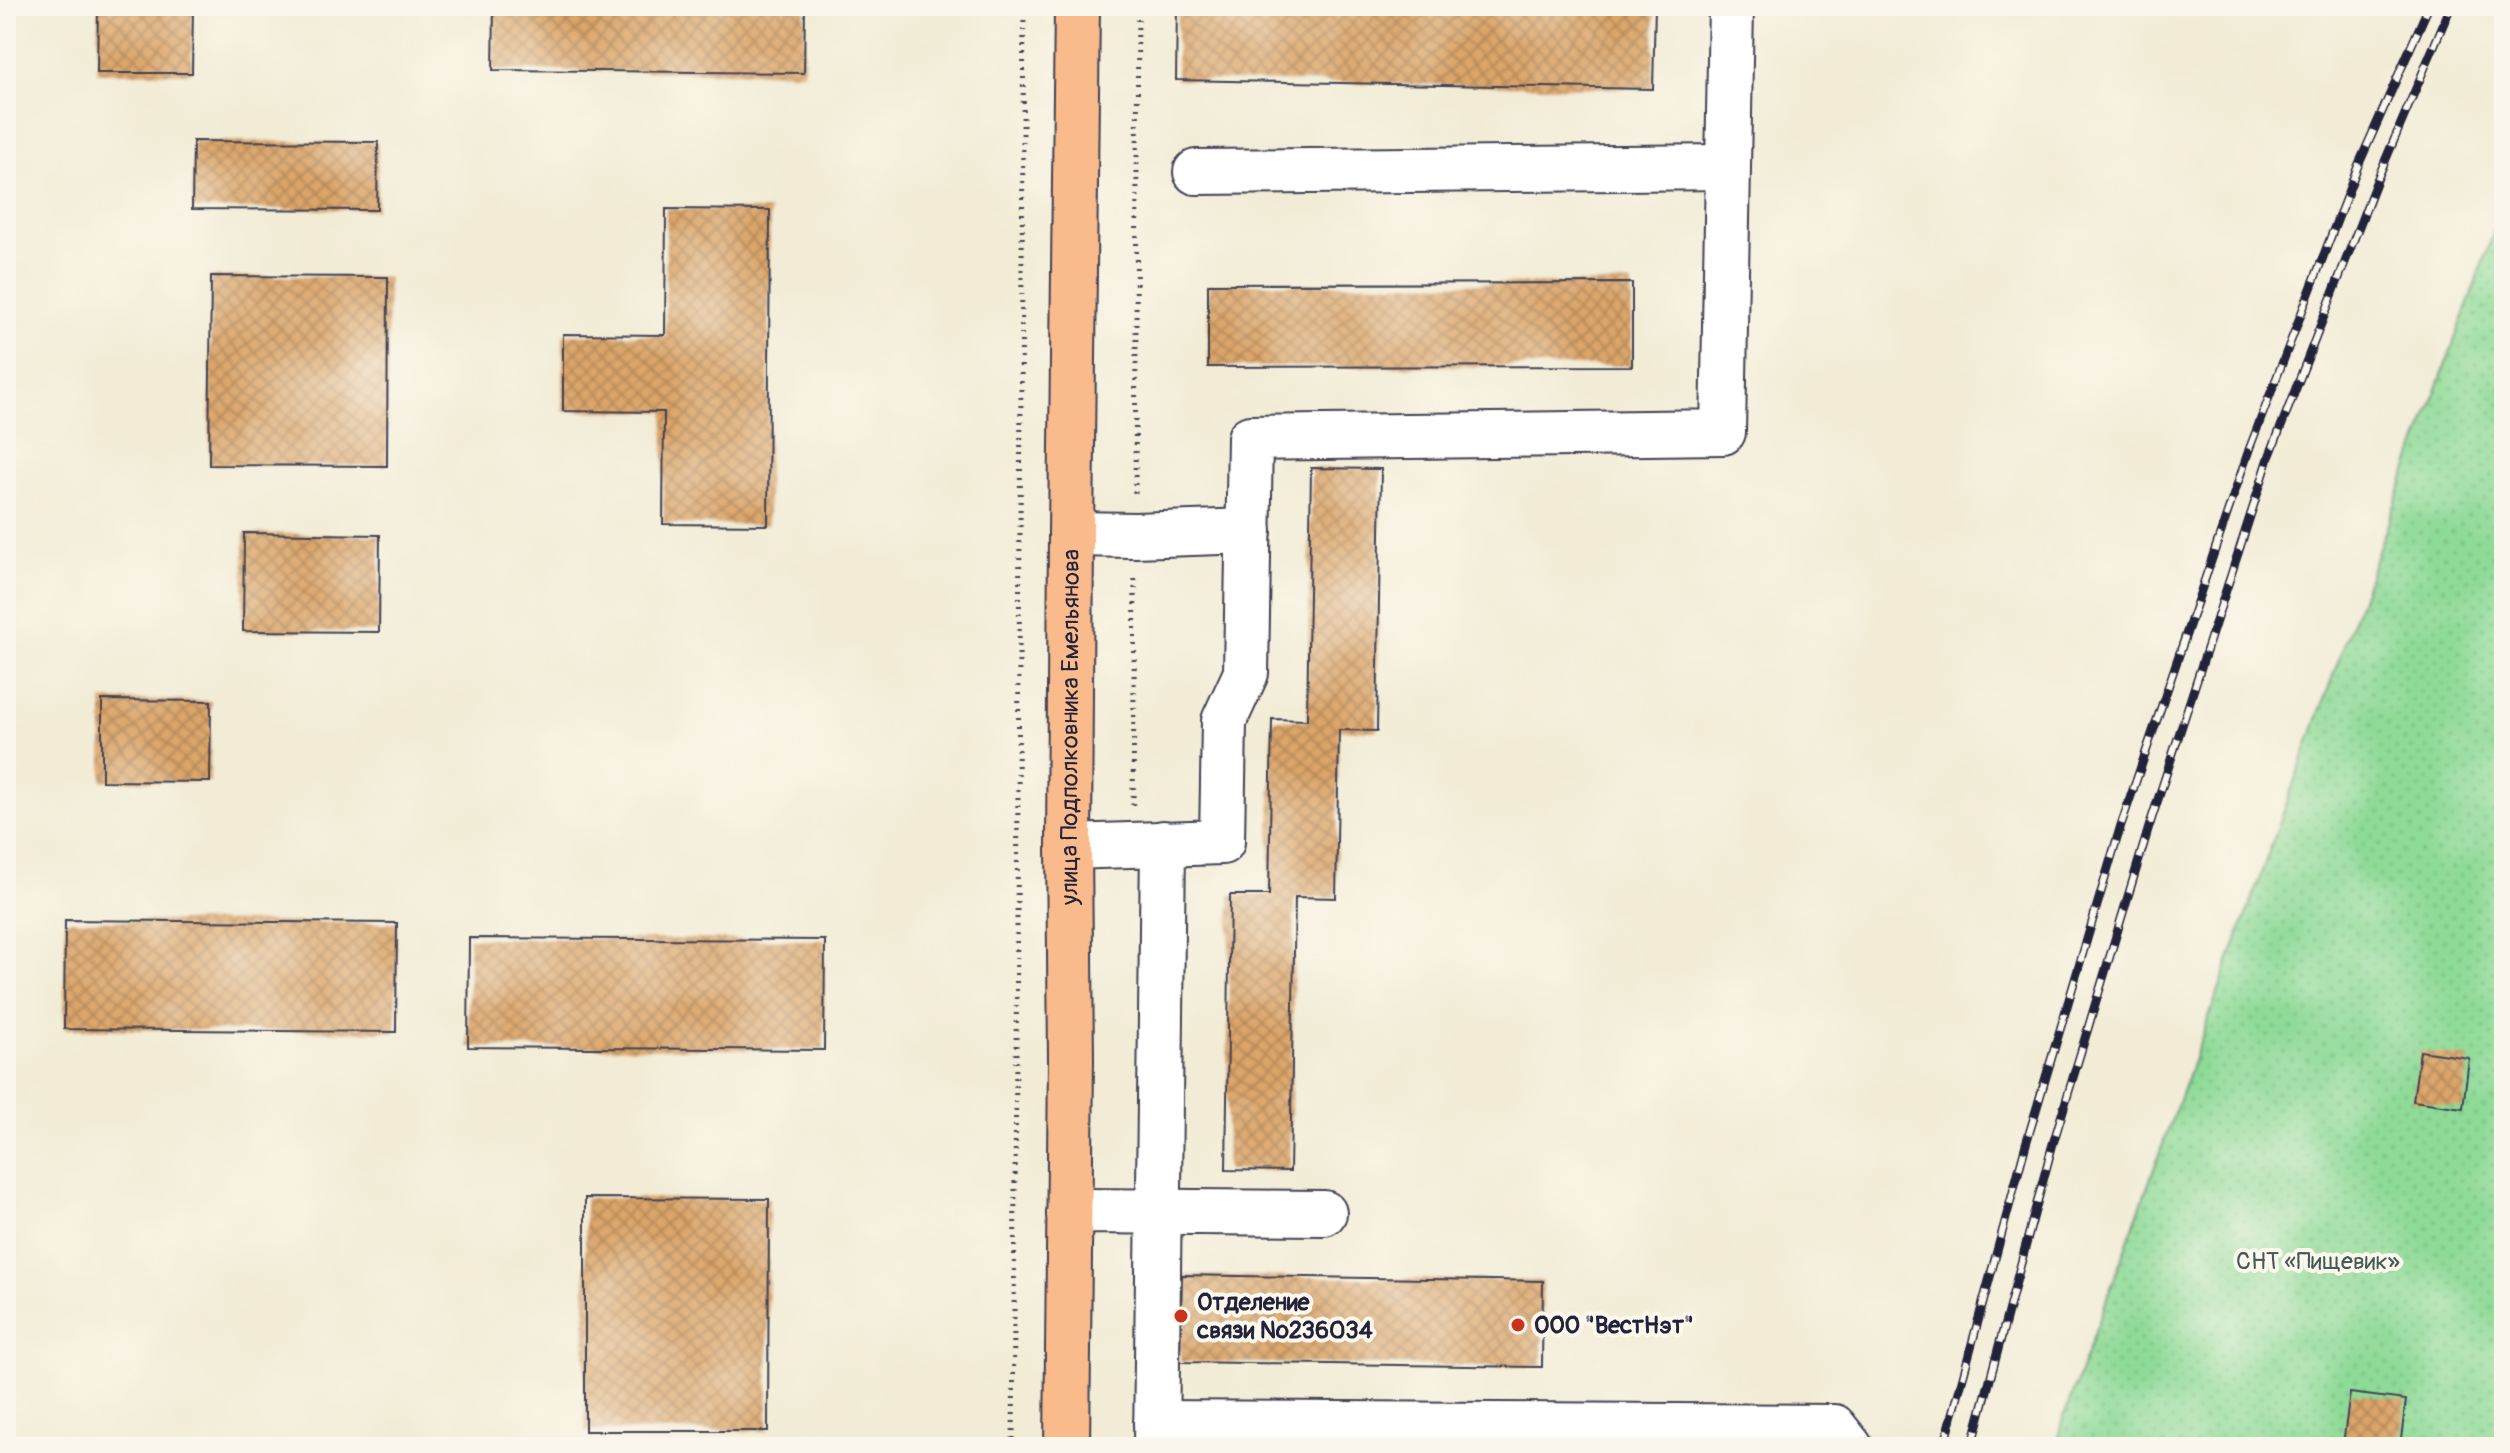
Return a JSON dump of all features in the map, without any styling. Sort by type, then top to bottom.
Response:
[{"type":"main road","name":"улица Подполковника Емельянова","points":[[1067,1447],[1077,6]]},
{"type":"lane","points":[[1069,847],[1222,842],[1224,721],[1246,673],[1250,438],[1723,432],[1731,6]]},
{"type":"lane","points":[[1196,172],[1728,167]]},
{"type":"lane","points":[[1071,534],[1249,531]]},
{"type":"lane","points":[[1148,844],[1158,1213],[1156,1435],[1834,1427],[1850,1447]]},
{"type":"lane","points":[[1069,1214],[1083,1211],[1324,1213]]},
{"type":"path","points":[[1013,1447],[1024,6]]},
{"type":"path","points":[[1138,6],[1135,535],[1148,844]]},
{"type":"green space","name":"СНТ «Пищевик»","points":[[2504,204],[2504,1447],[2056,1447],[2061,1425]]},
{"type":"building","points":[[98,6],[193,6],[192,73],[97,73]]},
{"type":"building","points":[[494,6],[805,6],[804,73],[493,70]]},
{"type":"building","points":[[1177,6],[1655,6],[1653,89],[1176,80]]},
{"type":"building","points":[[193,141],[378,142],[377,210],[192,209]]},
{"type":"building","points":[[666,209],[770,210],[768,525],[663,524],[664,412],[563,411],[563,334],[665,335]]},
{"type":"building","points":[[211,276],[388,277],[387,466],[209,465]]},
{"type":"building","points":[[1632,283],[1632,366],[1208,367],[1208,284]]},
{"type":"building","points":[[1311,468],[1381,469],[1377,731],[1339,730],[1336,898],[1295,897],[1290,1171],[1226,1170],[1230,895],[1269,895],[1272,719],[1307,720]]},
{"type":"building","points":[[244,533],[380,535],[379,632],[243,631]]},
{"type":"building","points":[[102,700],[211,701],[210,782],[102,781]]},
{"type":"building","points":[[65,920],[397,923],[396,1032],[64,1029]]},
{"type":"building","points":[[469,938],[825,940],[824,1050],[468,1047]]},
{"type":"building","points":[[2420,1051],[2469,1058],[2463,1108],[2413,1101]]},
{"type":"building","points":[[585,1198],[769,1199],[768,1431],[585,1431]]},
{"type":"building","points":[[1182,1275],[1543,1281],[1542,1367],[1180,1362]]},
{"type":"building","points":[[2350,1393],[2406,1400],[2400,1447],[2343,1444]]},
{"type":"railway","points":[[1944,1447],[2026,1144],[2121,825],[2250,447],[2358,166],[2429,6]]},
{"type":"railway","points":[[1972,1447],[2052,1147],[2149,827],[2270,455],[2377,180],[2451,6]]},
{"type":"place","name":"Отделение связи №236034","points":[[1181,1316]]},
{"type":"place","name":"ООО \"ВестНэт\"","points":[[1518,1325]]}]
